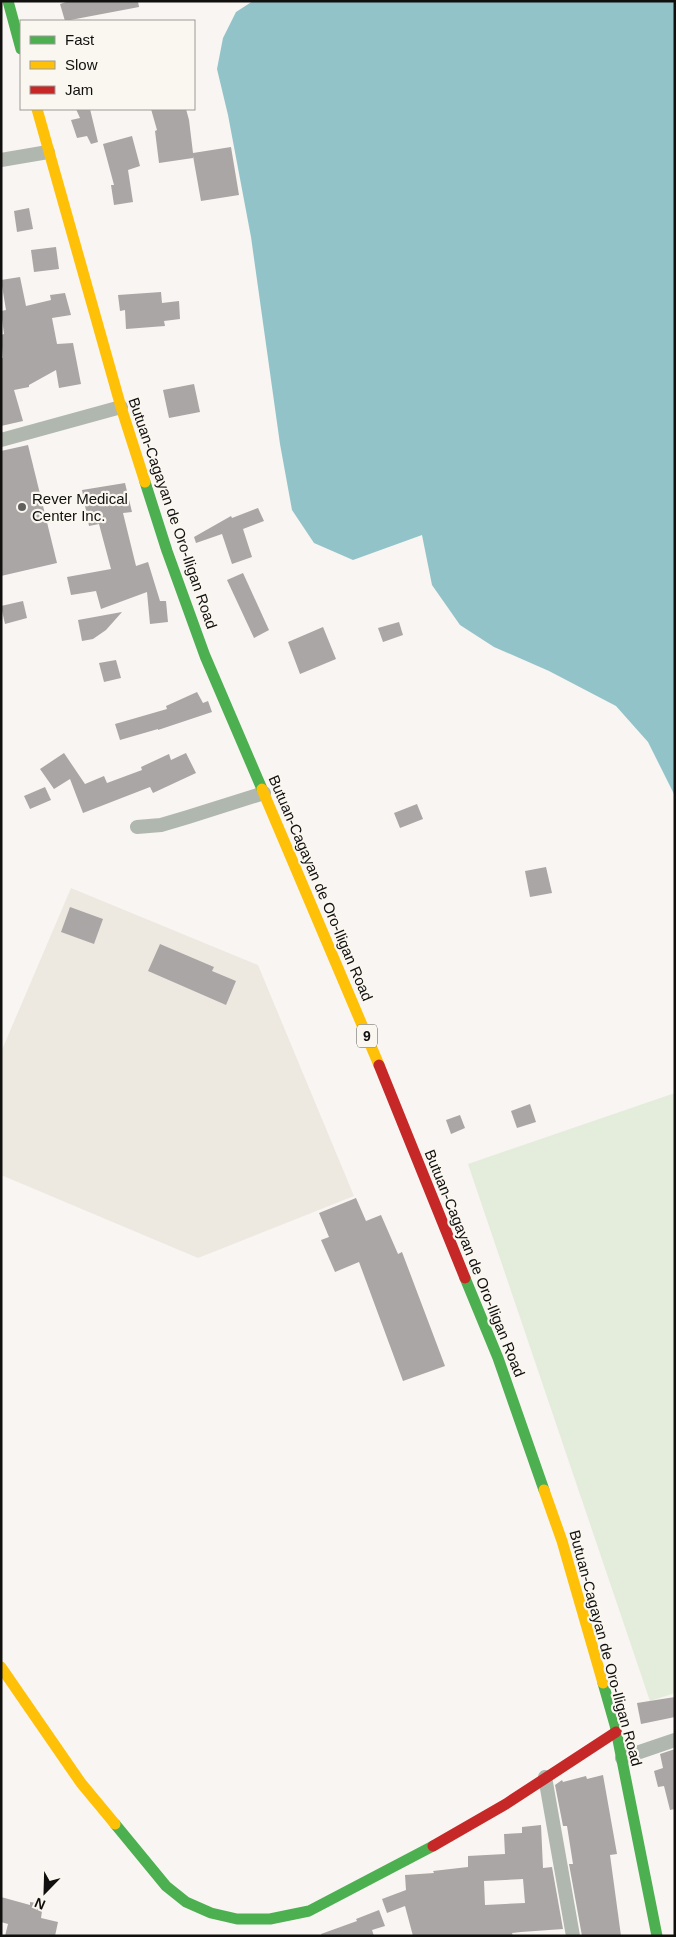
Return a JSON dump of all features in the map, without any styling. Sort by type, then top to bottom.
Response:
[{"type":"main road","points":[[8,1],[20,45]]},
{"type":"main road","name":"Butuan-Cagayan de Oro-Iligan Road","points":[[37,110],[121,407],[167,551],[205,656],[360,1019],[498,1358],[562,1541],[616,1732],[657,1936]]},
{"type":"main road","points":[[1,1667],[81,1783],[166,1886],[186,1902],[211,1914],[237,1919],[270,1919],[309,1911],[455,1834],[506,1804],[545,1776],[616,1732]]},
{"type":"street","points":[[1,160],[47,149]]},
{"type":"street","points":[[1,440],[121,407]]},
{"type":"street","points":[[137,827],[161,824],[188,817],[264,793]]},
{"type":"street","points":[[622,1758],[675,1740]]},
{"type":"street","points":[[545,1776],[572,1936]]},
{"type":"shaded area","points":[[71,888],[258,965],[354,1196],[198,1258],[1,1175],[1,1052]]},
{"type":"green space","points":[[675,1093],[675,1693],[650,1701],[468,1164]]},
{"type":"water","points":[[253,1],[675,1],[675,796],[648,742],[616,706],[549,671],[494,647],[460,625],[432,585],[422,535],[353,560],[314,543],[292,510],[280,444],[251,237],[228,115],[217,69],[223,38],[236,12]]},
{"type":"building","points":[[69,1],[138,1],[139,7],[65,20],[60,4]]},
{"type":"building","points":[[76,110],[90,110],[98,142],[91,144],[87,136],[77,138],[71,120],[80,118]]},
{"type":"building","points":[[151,110],[186,110],[193,153],[231,147],[239,195],[201,201],[193,156],[193,158],[159,163],[155,131],[157,130]]},
{"type":"building","points":[[132,136],[140,166],[128,170],[133,202],[114,205],[111,185],[114,185],[103,144]]},
{"type":"building","points":[[29,208],[33,229],[17,232],[14,211]]},
{"type":"building","points":[[56,247],[59,269],[34,272],[31,250]]},
{"type":"building","points":[[20,277],[26,306],[51,300],[50,295],[65,293],[71,315],[52,318],[57,344],[73,343],[81,384],[59,388],[56,370],[29,385],[29,387],[14,390],[23,421],[1,426],[1,358],[3,358],[1,335],[4,334],[1,311],[6,310],[1,280]]},
{"type":"building","points":[[161,292],[162,303],[179,301],[180,319],[164,321],[165,326],[126,329],[125,310],[120,311],[118,295]]},
{"type":"building","points":[[194,384],[200,412],[169,418],[163,390]]},
{"type":"building","name":"Rever Medical Center Inc.","points":[[28,445],[57,563],[1,576],[1,451]]},
{"type":"building","points":[[125,483],[132,512],[123,513],[136,566],[148,562],[160,601],[166,601],[168,622],[150,624],[147,592],[101,609],[96,591],[71,595],[67,577],[111,569],[99,524],[89,526],[82,490]]},
{"type":"building","points":[[258,508],[264,521],[243,529],[252,557],[232,564],[222,534],[196,543],[194,537],[231,516],[232,518]]},
{"type":"building","points":[[243,573],[269,630],[254,638],[227,580]]},
{"type":"building","points":[[23,601],[27,618],[5,624],[1,606]]},
{"type":"building","points":[[122,612],[106,630],[93,639],[82,641],[78,620]]},
{"type":"building","points":[[399,622],[403,635],[383,642],[378,628]]},
{"type":"building","points":[[323,627],[336,659],[300,674],[288,642]]},
{"type":"building","points":[[116,660],[121,678],[104,682],[99,663]]},
{"type":"building","points":[[197,692],[203,703],[208,701],[212,712],[120,740],[115,724],[167,709],[166,706]]},
{"type":"building","points":[[64,753],[85,784],[104,776],[107,783],[142,770],[141,767],[169,754],[171,760],[186,753],[196,773],[153,793],[150,787],[83,813],[70,779],[54,789],[40,769]]},
{"type":"building","points":[[45,787],[51,800],[30,809],[24,796]]},
{"type":"building","points":[[417,804],[423,819],[400,828],[394,813]]},
{"type":"building","points":[[546,867],[552,893],[530,897],[525,871]]},
{"type":"building","points":[[70,907],[103,919],[94,944],[61,932]]},
{"type":"building","points":[[160,944],[214,967],[212,971],[236,981],[226,1005],[148,971]]},
{"type":"building","points":[[530,1104],[536,1122],[517,1128],[511,1111]]},
{"type":"building","points":[[460,1115],[465,1128],[451,1134],[446,1120]]},
{"type":"building","points":[[356,1198],[366,1221],[381,1215],[398,1254],[402,1252],[445,1366],[403,1381],[359,1262],[335,1272],[321,1240],[329,1237],[319,1213]]},
{"type":"building","points":[[675,1697],[675,1717],[641,1724],[637,1703]]},
{"type":"building","points":[[675,1749],[675,1809],[670,1810],[664,1786],[658,1787],[654,1771],[663,1768],[660,1754]]},
{"type":"building","points":[[603,1775],[617,1854],[610,1855],[621,1936],[582,1936],[569,1864],[573,1864],[567,1826],[563,1826],[555,1785],[562,1780],[563,1782],[586,1776],[587,1779]]},
{"type":"building","points":[[541,1825],[543,1868],[552,1867],[563,1929],[512,1933],[513,1936],[413,1936],[405,1906],[387,1913],[382,1899],[406,1890],[405,1875],[434,1873],[433,1871],[468,1867],[468,1856],[505,1854],[504,1834],[522,1833],[522,1827]],"holes":[[[523,1879],[525,1903],[485,1905],[484,1881]]]},
{"type":"building","points":[[1,1897],[30,1905],[30,1902],[43,1904],[41,1918],[58,1922],[55,1936],[5,1936],[8,1924],[1,1922]]},
{"type":"building","points":[[379,1910],[385,1926],[372,1930],[374,1936],[322,1936],[321,1934],[357,1921],[356,1919]]},
{"type":"traffic: fast","points":[[8,1],[20,45]]},
{"type":"traffic: fast","points":[[145,482],[167,551],[205,656],[262,789]]},
{"type":"traffic: fast","points":[[465,1278],[498,1358],[544,1490]]},
{"type":"traffic: fast","points":[[603,1683],[615,1725],[657,1936]]},
{"type":"traffic: fast","points":[[115,1824],[166,1886],[186,1902],[211,1913],[237,1919],[270,1919],[309,1911],[433,1846]]},
{"type":"traffic: slow","points":[[37,110],[121,407],[145,482]]},
{"type":"traffic: slow","points":[[262,789],[379,1065]]},
{"type":"traffic: slow","points":[[544,1490],[562,1541],[603,1683]]},
{"type":"traffic: slow","points":[[1,1667],[81,1783],[115,1824]]},
{"type":"traffic: jam","points":[[379,1065],[465,1278]]},
{"type":"traffic: jam","points":[[433,1846],[506,1804],[616,1732]]},
{"type":"place","name":"Rever Medical Center Inc.","points":[[22,507]]}]
